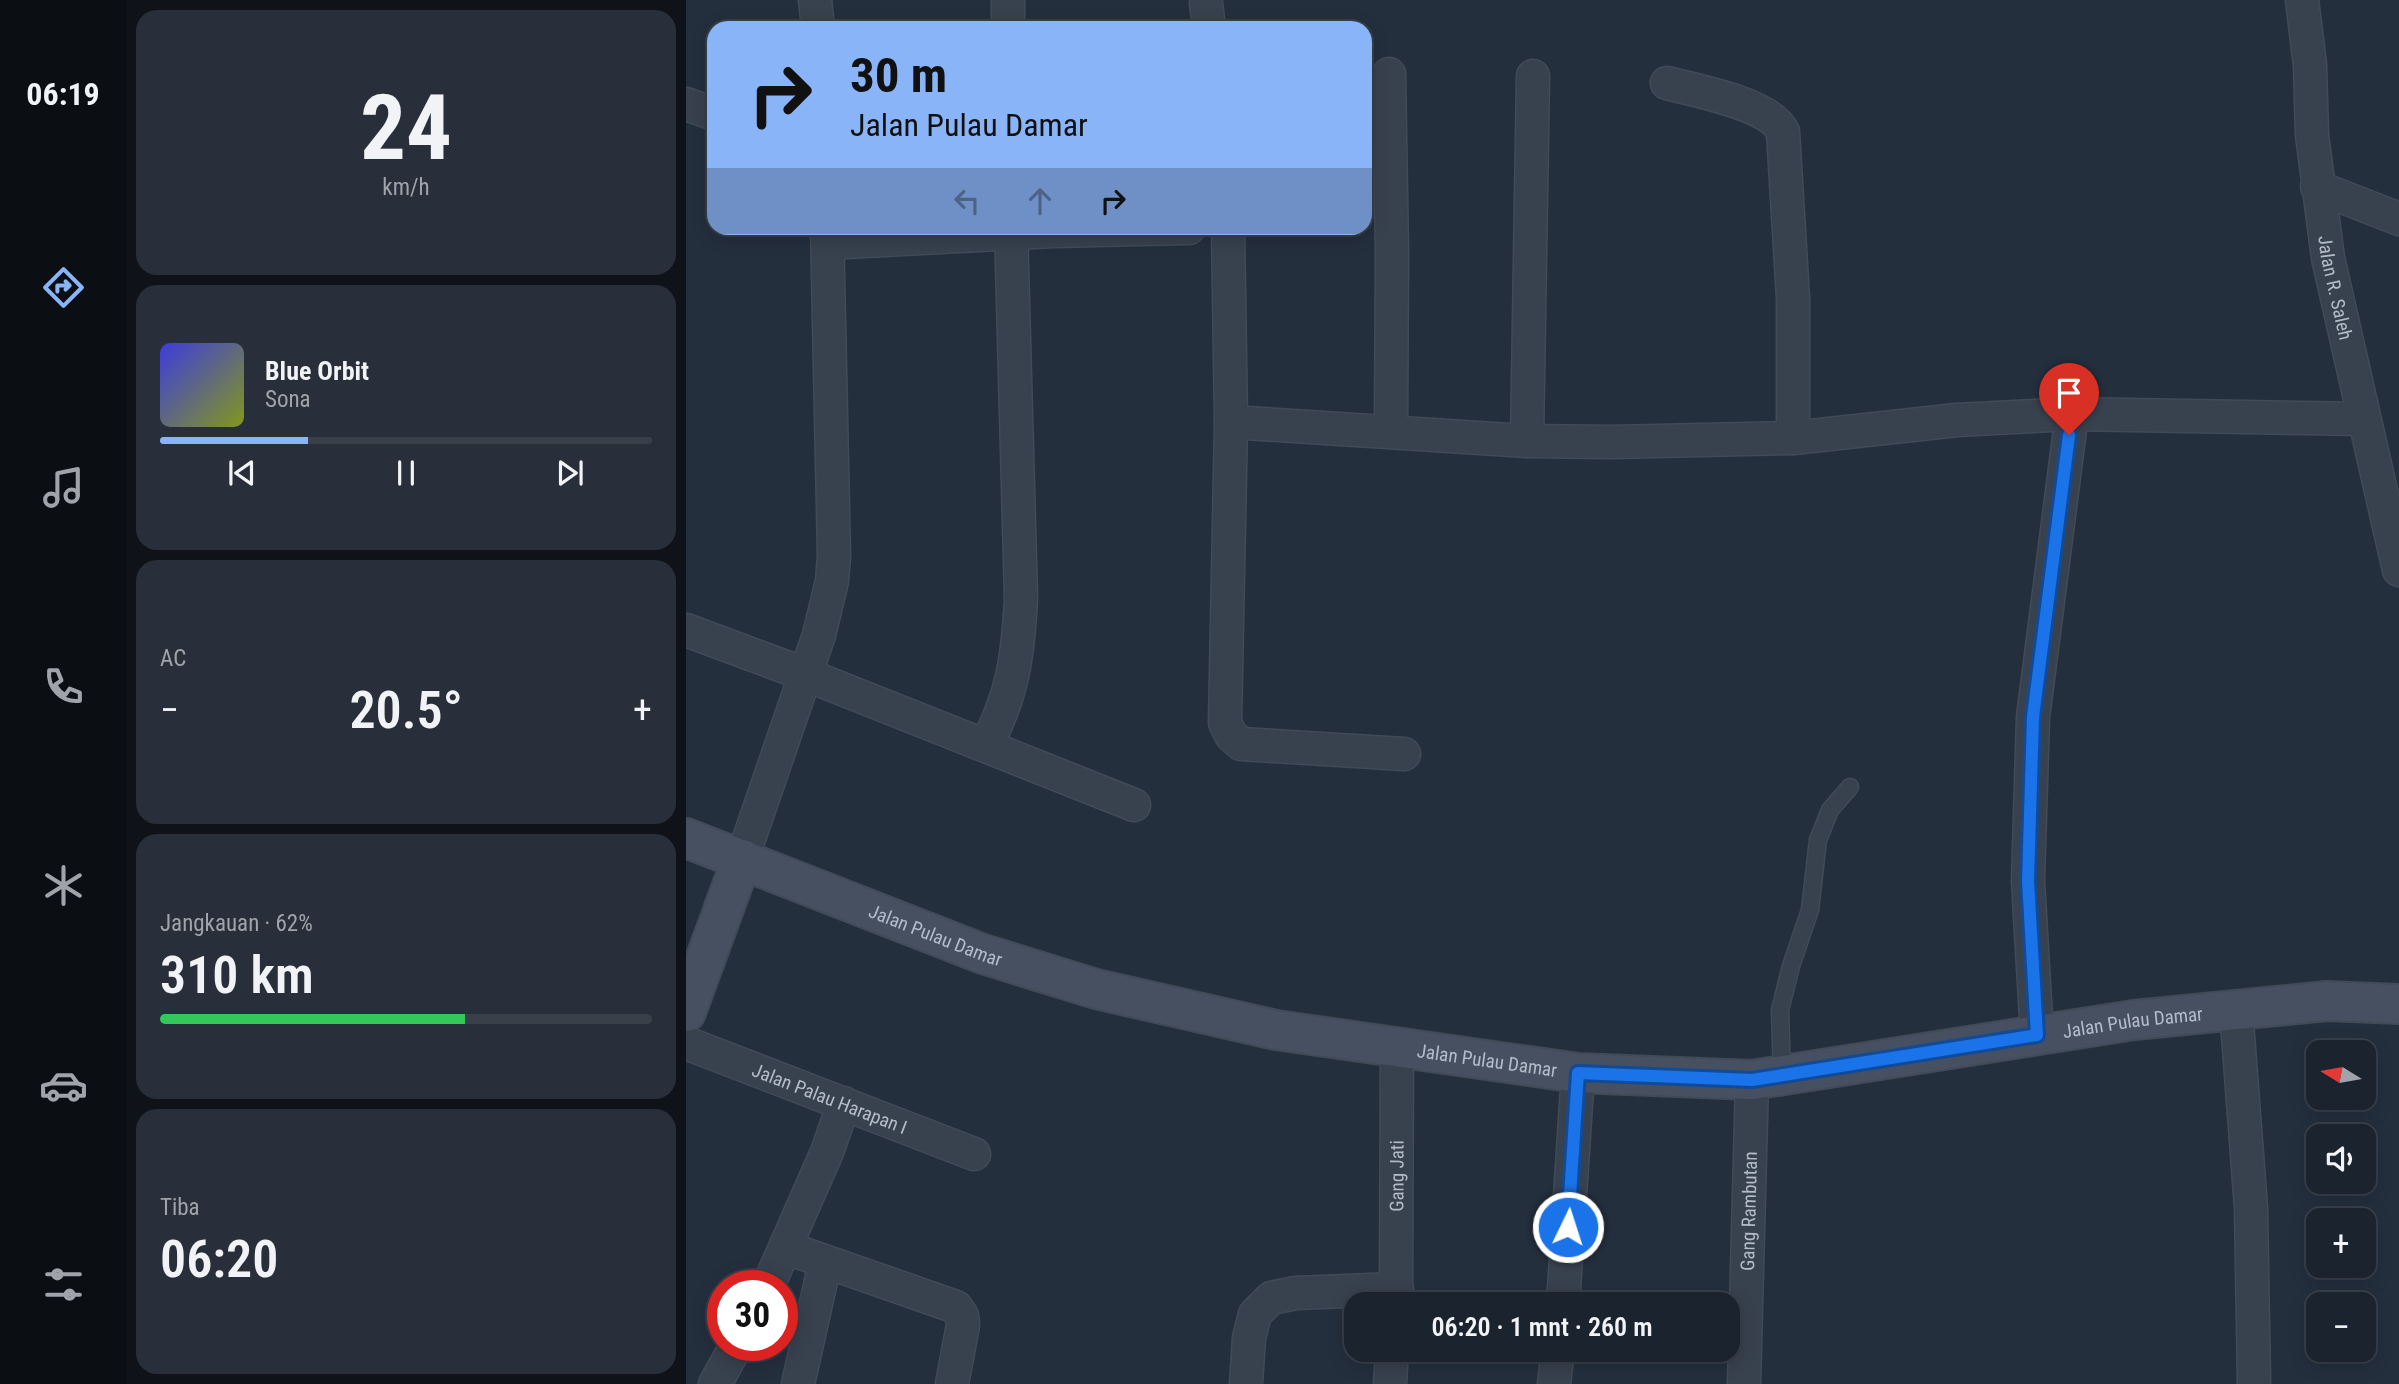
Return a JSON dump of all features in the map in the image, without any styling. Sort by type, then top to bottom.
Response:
[{"type":"street","points":[[815,0],[817,21]]},
{"type":"street","points":[[1008,0],[1008,21]]},
{"type":"street","name":"Jalan R. Saleh","points":[[2302,0],[2310,65],[2317,187],[2328,258],[2399,570]]},
{"type":"street","points":[[1389,74],[1391,432]]},
{"type":"street","points":[[1527,441],[1533,76]]},
{"type":"street","points":[[1667,83],[1765,112],[1779,123],[1783,132],[1793,298],[1793,438]]},
{"type":"street","points":[[686,104],[707,112]]},
{"type":"street","points":[[2317,187],[2399,219]]},
{"type":"street","points":[[686,1012],[807,675],[828,602],[834,556],[828,235]]},
{"type":"street","points":[[986,746],[1003,713],[1012,680],[1018,647],[1020,611],[1011,235]]},
{"type":"street","points":[[1228,235],[1231,422],[1225,723],[1231,735],[1241,744],[1405,754]]},
{"type":"street","points":[[1231,422],[1527,441],[1793,438],[1957,420],[2071,414],[2364,419]]},
{"type":"street","points":[[2037,1035],[2028,881],[2033,717],[2071,414]]},
{"type":"street","points":[[686,630],[807,675],[1134,805]]},
{"type":"street","name":"Jalan Pulau Damar","points":[[686,838],[1041,974],[1276,1031],[1578,1073],[1767,1078],[2134,1020],[2327,1001],[2399,1004]]},
{"type":"street","points":[[2236,1009],[2251,1208],[2254,1384]]},
{"type":"street","name":"Jalan Palau Harapan I","points":[[686,1043],[974,1154]]},
{"type":"street","name":"Gang Jati","points":[[1396,1292],[1397,1047]]},
{"type":"street","points":[[1564,1292],[1578,1073]]},
{"type":"street","name":"Gang Rambutan","points":[[1744,1384],[1767,1078]]},
{"type":"street","points":[[776,1270],[827,1152],[844,1103]]},
{"type":"street","points":[[787,1248],[956,1307],[962,1316],[963,1325],[952,1384]]},
{"type":"street","points":[[798,1384],[825,1263]]},
{"type":"street","points":[[1246,1384],[1255,1314],[1271,1298],[1296,1293],[1344,1294]]},
{"type":"street","points":[[715,1384],[728,1361]]},
{"type":"street","points":[[1390,1384],[1391,1362]]},
{"type":"street","points":[[1554,1384],[1557,1362]]},
{"type":"lane","points":[[1767,1078],[1791,966],[1810,910],[1818,839],[1830,810],[1850,787]]},
{"type":"route","points":[[1568,1227],[1578,1073],[1752,1080],[2037,1035],[2028,881],[2033,717],[2069,435]]}]
